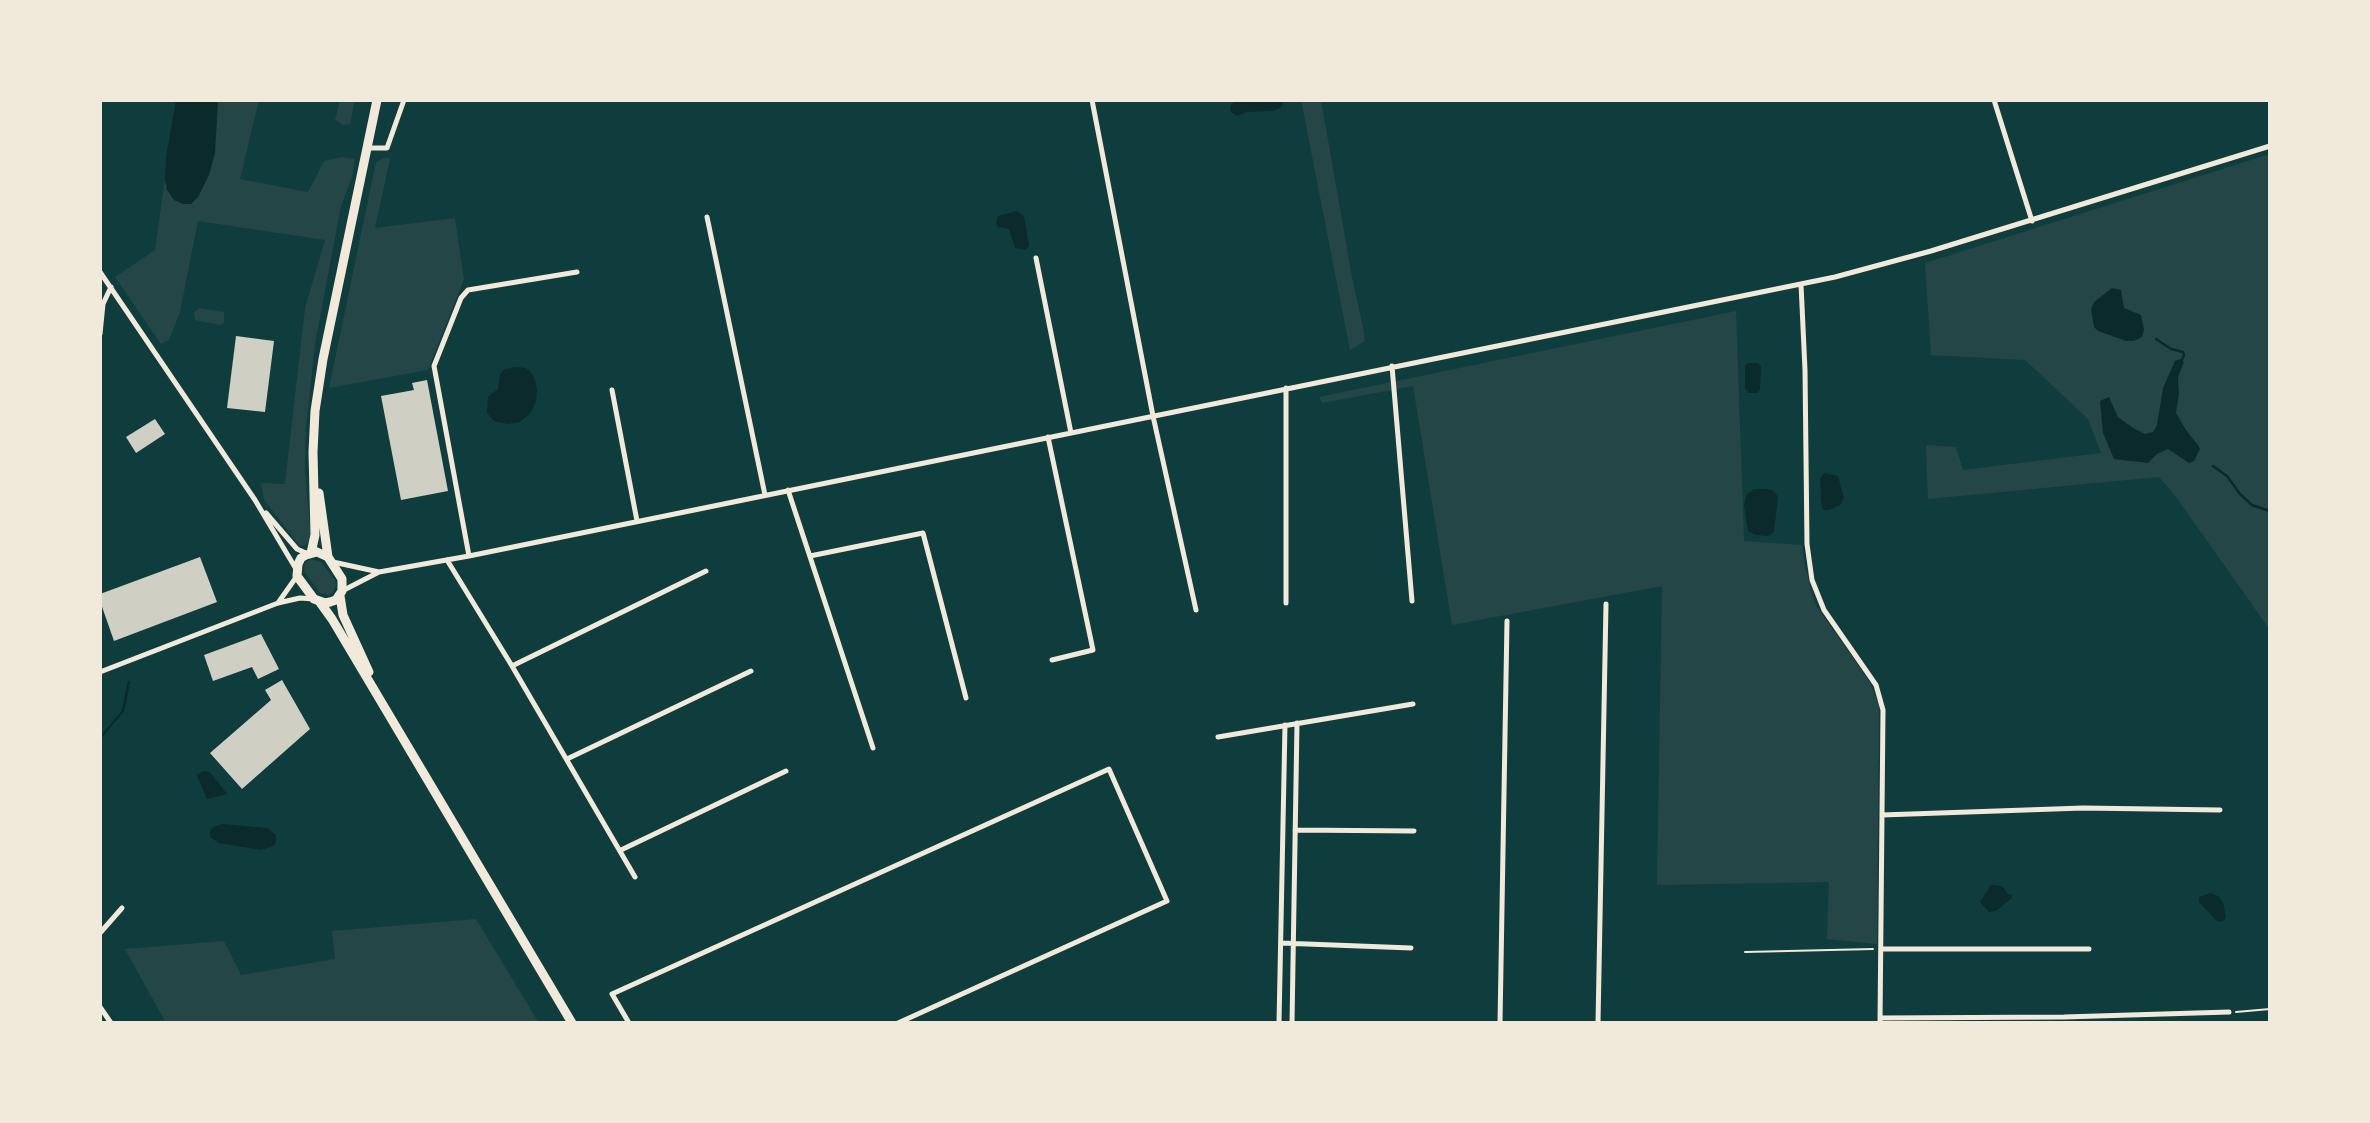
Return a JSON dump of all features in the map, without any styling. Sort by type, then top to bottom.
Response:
[{"type":"main road","points":[[310,553],[315,535],[315,411],[323,359],[377,100]]},
{"type":"main road","points":[[313,452],[330,560],[342,579],[344,615],[388,714]]},
{"type":"main road","points":[[330,560],[317,552],[310,553],[301,558],[297,573],[327,610],[572,1023]]},
{"type":"main road","points":[[317,600],[330,602],[341,593]]},
{"type":"street","points":[[368,148],[387,148],[404,100]]},
{"type":"street","points":[[1092,100],[1153,416],[1196,610]]},
{"type":"street","points":[[1994,100],[2032,220]]},
{"type":"street","points":[[341,593],[379,572],[469,556],[1883,265],[2270,146]]},
{"type":"street","points":[[707,217],[765,495]]},
{"type":"street","points":[[1036,258],[1071,433]]},
{"type":"street","points":[[100,272],[255,500],[297,573],[278,603]]},
{"type":"street","points":[[469,556],[434,366],[461,298],[468,290],[578,272]]},
{"type":"street","points":[[1801,284],[1809,564],[1824,610],[1866,668],[1881,696],[1885,728],[1880,1020],[2064,1020],[2123,1015],[2229,1012]]},
{"type":"street","points":[[100,334],[103,304],[111,288]]},
{"type":"street","points":[[1392,366],[1412,601]]},
{"type":"street","points":[[1286,388],[1286,603]]},
{"type":"street","points":[[612,390],[637,521]]},
{"type":"street","points":[[1048,437],[1093,650],[1052,660]]},
{"type":"street","points":[[788,490],[873,748]]},
{"type":"street","points":[[255,500],[292,544],[301,552],[310,553]]},
{"type":"street","points":[[810,556],[923,533],[966,698]]},
{"type":"street","points":[[330,560],[379,572]]},
{"type":"street","points":[[447,560],[635,877]]},
{"type":"street","points":[[512,666],[706,571]]},
{"type":"street","points":[[100,671],[278,603],[300,598],[317,600]]},
{"type":"street","points":[[1598,1023],[1606,604]]},
{"type":"street","points":[[1500,1023],[1507,621]]},
{"type":"street","points":[[567,759],[751,671]]},
{"type":"street","points":[[1218,737],[1413,704]]},
{"type":"street","points":[[1292,1023],[1297,723]]},
{"type":"street","points":[[1279,1023],[1284,725]]},
{"type":"street","points":[[629,1023],[612,994],[1109,769],[1167,901],[898,1023]]},
{"type":"street","points":[[621,850],[786,771]]},
{"type":"street","points":[[1882,815],[2083,808],[2220,810]]},
{"type":"street","points":[[1296,830],[1414,831]]},
{"type":"street","points":[[100,933],[122,908]]},
{"type":"street","points":[[1281,943],[1411,948]]},
{"type":"street","points":[[1881,949],[2089,949]]},
{"type":"street","points":[[100,1007],[111,1023]]},
{"type":"street","points":[[2123,1015],[2123,1023]]},
{"type":"path","points":[[1745,952],[1881,949]]},
{"type":"path","points":[[2229,1012],[2270,1009]]},
{"type":"shaded area","points":[[176,100],[218,100],[215,153],[209,175],[198,197],[191,204],[174,200],[167,190],[165,179]]},
{"type":"shaded area","points":[[218,100],[259,100],[240,179],[308,192],[324,161],[342,157],[355,159],[352,177],[341,206],[315,344],[306,429],[305,470],[311,540],[304,546],[299,545],[264,500],[261,483],[285,484],[305,308],[325,240],[198,221],[180,312],[169,340],[161,344],[115,277],[155,250],[165,179],[167,190],[216,118]]},
{"type":"shaded area","points":[[340,100],[355,100],[350,124],[343,125],[335,120]]},
{"type":"shaded area","points":[[1235,100],[1283,100],[1282,107],[1272,111],[1246,112],[1237,116],[1231,112],[1230,107]]},
{"type":"shaded area","points":[[1301,100],[1321,100],[1365,341],[1350,350]]},
{"type":"shaded area","points":[[2270,154],[2270,630],[2159,477],[1928,499],[1926,445],[1956,447],[1963,470],[2101,453],[2088,419],[2025,360],[1931,355],[1925,263]]},
{"type":"shaded area","points":[[386,157],[390,159],[375,228],[455,218],[464,279],[428,370],[329,388],[376,162]]},
{"type":"shaded area","points":[[1017,211],[1024,216],[1029,246],[1025,250],[1015,248],[1009,229],[996,224],[998,216]]},
{"type":"shaded area","points":[[2112,288],[2121,290],[2124,308],[2141,315],[2144,330],[2142,337],[2126,341],[2094,327],[2091,309],[2094,302]]},
{"type":"shaded area","points":[[200,308],[224,312],[224,323],[220,325],[195,320],[194,312]]},
{"type":"shaded area","points":[[1736,311],[1744,541],[1802,545],[1815,604],[1871,684],[1879,706],[1877,944],[1827,939],[1829,882],[1657,885],[1662,586],[1452,625],[1413,386],[1322,403],[1319,397]]},
{"type":"shaded area","points":[[2180,359],[2184,362],[2178,377],[2176,413],[2200,449],[2194,461],[2189,463],[2168,449],[2157,454],[2148,463],[2114,459],[2103,433],[2100,401],[2109,397],[2118,417],[2145,434],[2153,432],[2157,425],[2163,388],[2175,361]]},
{"type":"shaded area","points":[[1751,363],[1761,366],[1760,390],[1757,393],[1748,393],[1745,388],[1745,367]]},
{"type":"shaded area","points":[[526,368],[533,375],[537,388],[536,402],[531,412],[520,422],[507,424],[494,421],[487,413],[488,397],[498,389],[500,374],[505,369]]},
{"type":"shaded area","points":[[1825,473],[1838,476],[1844,498],[1840,505],[1829,510],[1823,510],[1821,501],[1820,478]]},
{"type":"shaded area","points":[[1754,489],[1774,491],[1778,497],[1774,532],[1768,536],[1748,531],[1744,505],[1747,494]]},
{"type":"shaded area","points":[[310,559],[321,562],[335,580],[336,586],[332,593],[320,593],[305,573],[304,565]]},
{"type":"shaded area","points":[[203,771],[210,772],[227,794],[207,799],[197,775]]},
{"type":"shaded area","points":[[223,824],[267,828],[276,835],[276,841],[274,846],[261,850],[219,843],[210,837],[210,832],[213,827]]},
{"type":"shaded area","points":[[1991,885],[2002,886],[2012,898],[1996,911],[1989,912],[1980,902]]},
{"type":"shaded area","points":[[2211,893],[2223,902],[2226,918],[2223,921],[2218,922],[2199,902],[2199,897]]},
{"type":"shaded area","points":[[476,919],[539,1023],[166,1023],[125,949],[224,941],[241,975],[335,959],[332,931]]},
{"type":"building","points":[[236,336],[274,341],[265,412],[227,408]]},
{"type":"building","points":[[427,380],[448,491],[401,500],[381,396],[414,390],[412,383]]},
{"type":"building","points":[[155,419],[165,434],[136,453],[126,437]]},
{"type":"building","points":[[200,557],[217,602],[114,641],[100,594]]},
{"type":"building","points":[[261,634],[279,669],[258,679],[252,667],[213,681],[204,655]]},
{"type":"building","points":[[282,680],[310,729],[242,789],[210,753],[271,700],[265,690]]},
{"type":"waterway","points":[[2156,339],[2171,349],[2183,352],[2182,360]]},
{"type":"waterway","points":[[2213,466],[2227,476],[2252,505],[2270,511]]},
{"type":"waterway","points":[[100,738],[123,711],[129,682]]}]
